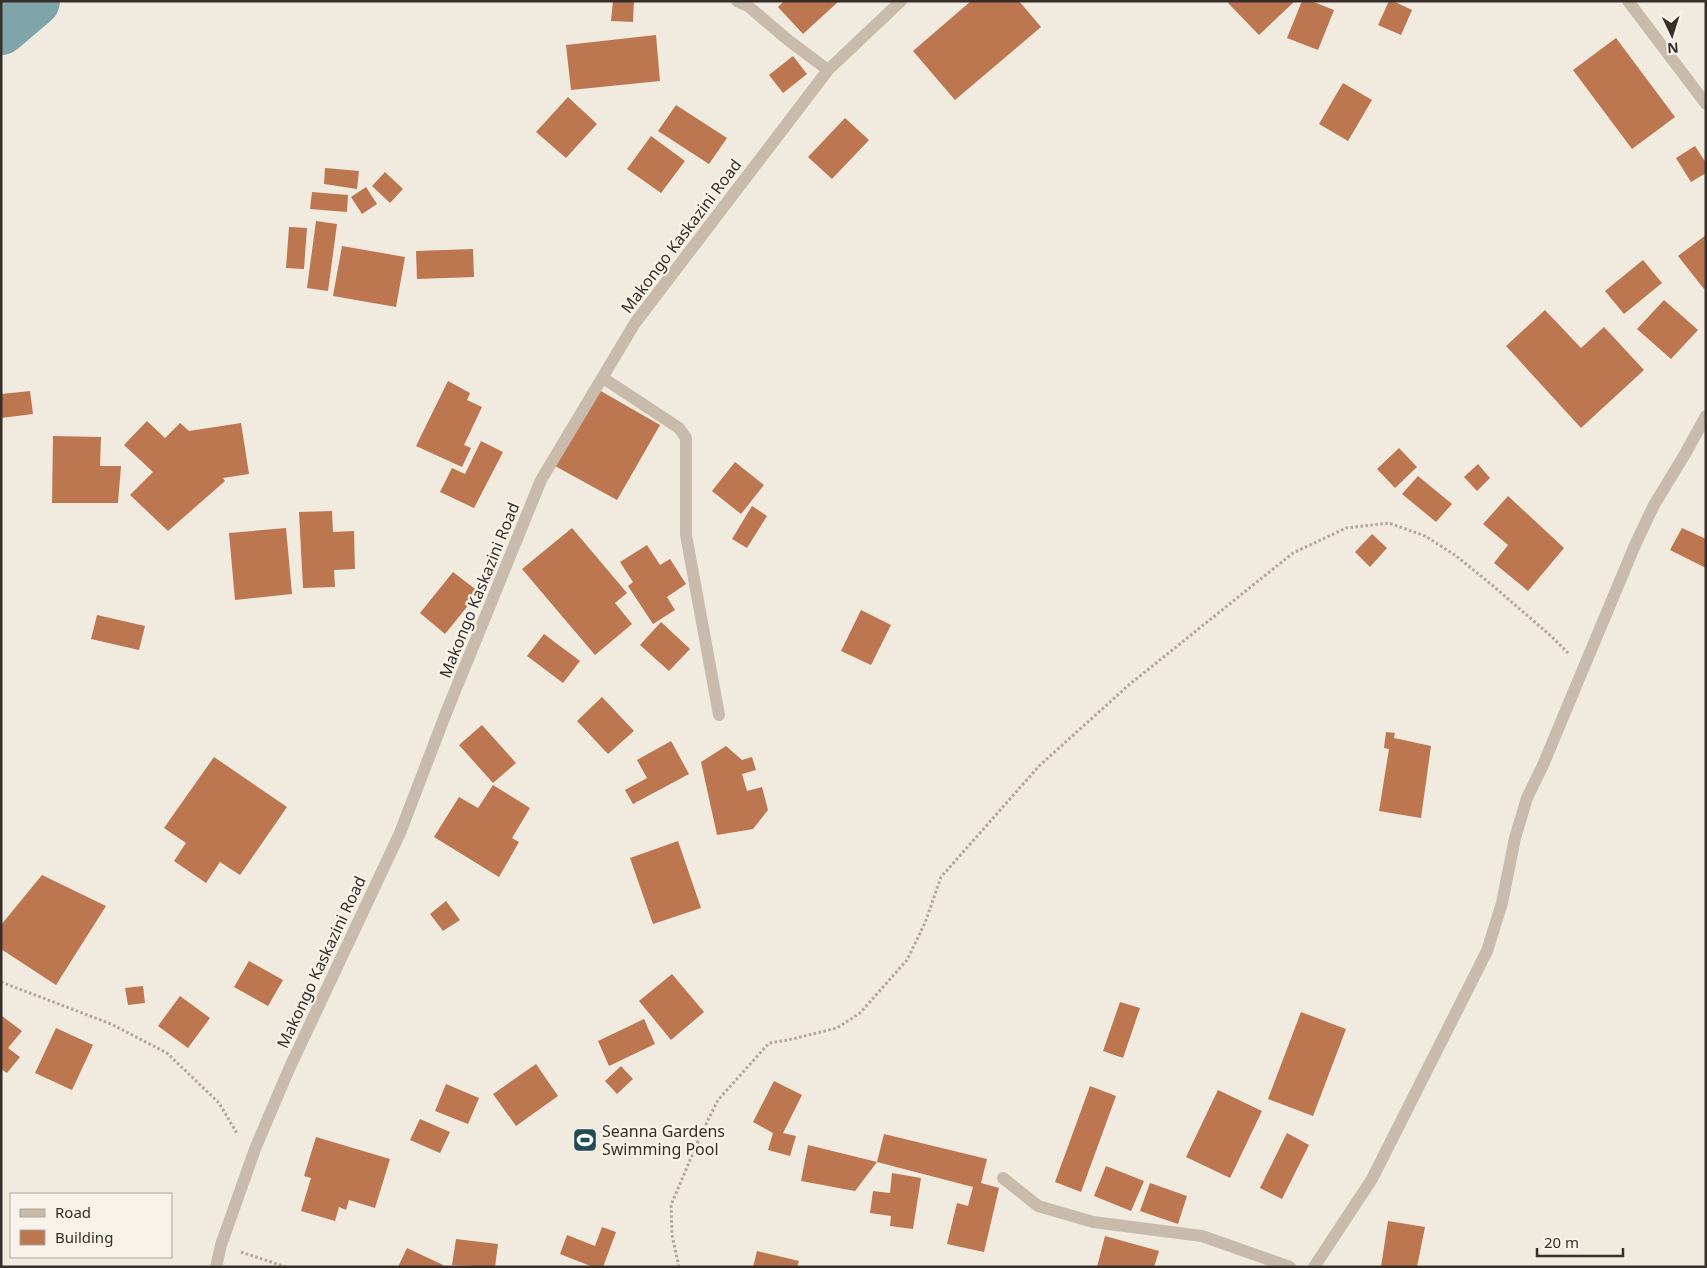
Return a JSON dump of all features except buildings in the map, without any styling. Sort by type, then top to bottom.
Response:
[{"type":"street","points":[[737,1],[748,6],[788,40],[828,70]]},
{"type":"street","name":"Makongo Kaskazini Road","points":[[216,1267],[221,1245],[252,1159],[289,1069],[400,833],[446,713],[542,480],[635,323],[828,70],[901,1]]},
{"type":"street","points":[[1628,1],[1706,104]]},
{"type":"street","points":[[603,378],[679,428],[686,438],[686,535],[718,715]]},
{"type":"street","points":[[1314,1267],[1372,1179],[1487,951],[1502,903],[1515,838],[1527,798],[1543,765],[1635,545],[1654,505],[1706,416]]},
{"type":"street","points":[[1003,1178],[1038,1206],[1093,1222],[1202,1236],[1290,1267]]},
{"type":"path","points":[[679,1267],[672,1235],[671,1205],[702,1132],[718,1100],[769,1043],[837,1028],[860,1014],[907,960],[925,923],[941,877],[1039,766],[1130,684],[1294,553],[1346,528],[1390,523],[1425,536],[1455,555],[1492,585],[1551,636],[1583,668]]},
{"type":"path","points":[[1,982],[111,1024],[166,1053],[219,1103],[252,1159]]},
{"type":"path","points":[[221,1245],[286,1267]]},
{"type":"waterway","points":[[1,29],[34,1]]},
{"type":"place","name":"Seanna Gardens Swimming Pool","points":[[585,1140]]}]
